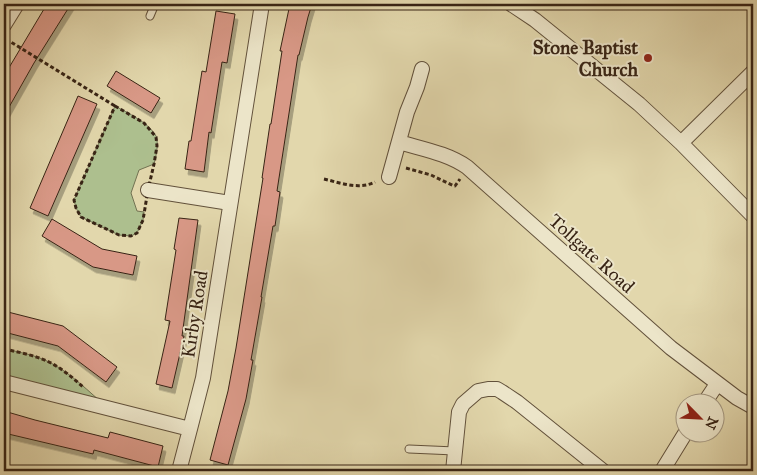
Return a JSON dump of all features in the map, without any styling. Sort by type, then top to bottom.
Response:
[{"type":"street","points":[[4,25],[17,4]]},
{"type":"street","name":"Kirby Road","points":[[179,471],[203,378],[262,4]]},
{"type":"street","points":[[511,4],[535,20],[639,104],[681,143],[753,216]]},
{"type":"street","points":[[384,178],[399,142],[422,69]]},
{"type":"street","points":[[681,143],[753,72]]},
{"type":"street","name":"Tollgate Road","points":[[399,142],[444,155],[467,167],[671,348],[717,384],[753,408]]},
{"type":"street","points":[[148,190],[230,203]]},
{"type":"street","points":[[4,382],[190,429]]},
{"type":"street","points":[[712,392],[717,384]]},
{"type":"street","points":[[453,471],[461,407],[478,391],[491,389],[502,392],[517,402],[604,471]]},
{"type":"street","points":[[662,471],[680,442]]},
{"type":"lane","points":[[150,16],[155,4]]},
{"type":"lane","points":[[409,449],[455,452]]},
{"type":"path","points":[[4,37],[144,123],[156,137],[157,146],[143,220],[137,233],[131,236],[119,235],[81,217],[74,200],[115,106]]},
{"type":"path","points":[[324,179],[360,187],[384,178]]},
{"type":"path","points":[[4,349],[48,362],[71,376],[86,389]]},
{"type":"green space","points":[[115,106],[143,123],[153,131],[157,139],[154,164],[139,170],[131,193],[137,211],[144,212],[143,220],[137,233],[131,236],[119,235],[81,217],[74,200]]},
{"type":"green space","points":[[4,349],[38,357],[57,366],[108,408],[4,382]]},
{"type":"building","points":[[47,4],[71,4],[4,116],[4,76]]},
{"type":"building","points":[[290,4],[312,4],[298,55],[277,191],[280,192],[275,226],[273,226],[261,297],[246,399],[228,465],[210,460],[228,391],[236,348],[282,51],[280,51]]},
{"type":"building","points":[[216,11],[235,14],[227,63],[222,62],[211,133],[209,132],[204,172],[185,169],[202,71],[206,72]]},
{"type":"building","points":[[116,71],[160,98],[151,113],[107,86]]},
{"type":"building","points":[[78,96],[97,104],[48,216],[30,208]]},
{"type":"building","points":[[179,218],[198,220],[182,336],[184,336],[172,388],[156,384],[170,321],[165,320]]},
{"type":"building","points":[[52,219],[102,249],[137,256],[133,275],[93,267],[42,236]]},
{"type":"building","points":[[4,311],[63,326],[117,367],[106,382],[58,346],[4,332]]},
{"type":"building","points":[[4,411],[108,438],[110,432],[163,446],[158,467],[94,450],[93,454],[4,433]]},
{"type":"place","name":"Stone Baptist Church","points":[[648,58]]}]
